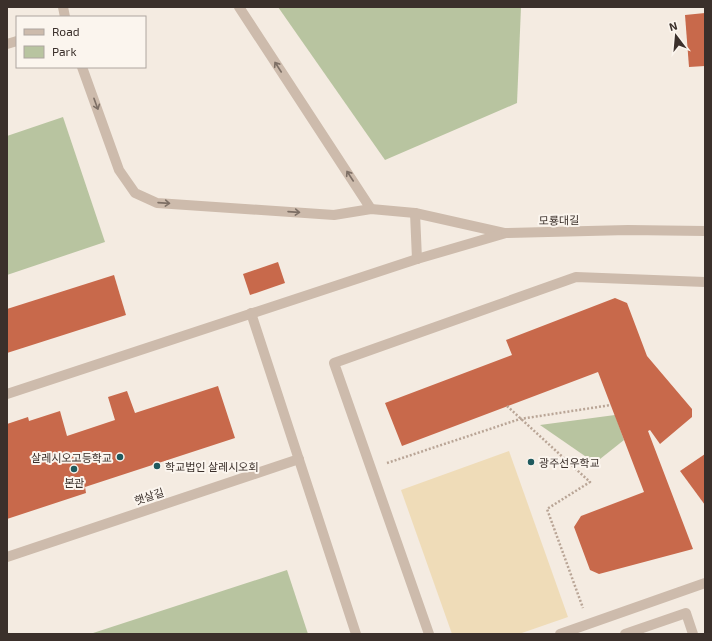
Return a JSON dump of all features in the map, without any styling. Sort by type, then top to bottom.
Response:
[{"type":"street","points":[[239,7],[371,209]]},
{"type":"street","points":[[82,68],[119,170],[135,193],[157,203],[334,215],[371,209],[415,213],[506,234]]},
{"type":"street","points":[[415,213],[417,259]]},
{"type":"street","name":"모룡대길","points":[[7,394],[417,259],[506,234],[628,230],[705,231]]},
{"type":"street","points":[[430,634],[334,363],[576,277],[705,282]]},
{"type":"street","points":[[251,313],[356,634]]},
{"type":"street","name":"햇살길","points":[[7,557],[299,459]]},
{"type":"street","points":[[560,634],[705,583]]},
{"type":"street","points":[[625,634],[686,613],[693,634]]},
{"type":"path","points":[[371,468],[520,419],[611,404]]},
{"type":"path","points":[[506,406],[590,482],[547,510],[588,624]]},
{"type":"green space","points":[[278,7],[521,7],[517,103],[385,160]]},
{"type":"green space","points":[[63,117],[105,242],[7,275],[7,136]]},
{"type":"green space","points":[[615,415],[624,440],[595,463],[540,425]]},
{"type":"green space","points":[[287,570],[308,634],[90,634]]},
{"type":"sand","points":[[509,451],[568,617],[519,634],[452,634],[401,490]]},
{"type":"building","points":[[705,13],[705,66],[689,67],[685,15]]},
{"type":"building","points":[[278,262],[285,283],[250,295],[243,274]]},
{"type":"building","points":[[114,275],[126,315],[7,353],[7,309]]},
{"type":"building","points":[[615,298],[627,303],[647,356],[692,409],[692,417],[660,444],[650,430],[648,431],[693,549],[599,574],[590,570],[574,527],[581,516],[644,492],[598,372],[402,446],[385,403],[512,355],[506,340]]},
{"type":"building","name":"본관","points":[[218,386],[235,438],[85,487],[86,493],[7,519],[7,424],[28,417],[29,421],[60,411],[67,436],[115,420],[108,397],[127,391],[135,413]]},
{"type":"building","points":[[705,454],[705,505],[680,471]]},
{"type":"place","name":"살레시오고등학교","points":[[120,457]]},
{"type":"place","name":"광주선우학교","points":[[531,462]]},
{"type":"place","name":"학교법인 살레시오회","points":[[157,466]]},
{"type":"place","name":"본관","points":[[74,469]]}]
